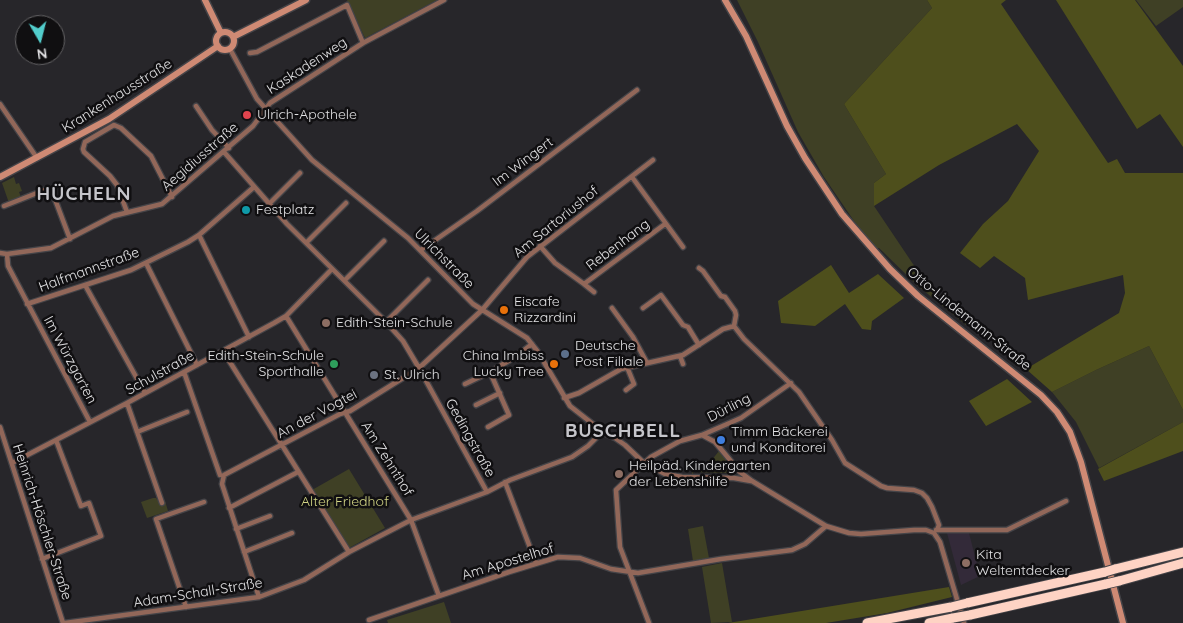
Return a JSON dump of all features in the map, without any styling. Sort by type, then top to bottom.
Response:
[{"type":"highway","points":[[867,623],[951,607],[1183,552]]},
{"type":"highway","points":[[929,623],[1119,581],[1183,563]]},
{"type":"street","points":[[205,0],[221,33]]},
{"type":"street","points":[[233,37],[306,0]]},
{"type":"street","name":"Kaskadenweg","points":[[266,110],[270,103],[363,43],[444,0]]},
{"type":"street","name":"Otto-Lindemann-Straße","points":[[725,0],[746,36],[787,126],[804,158],[842,214],[897,276],[918,296],[1041,395],[1066,425],[1081,462],[1123,623]]},
{"type":"street","name":"Kaskadenweg","points":[[250,52],[257,52],[347,5],[363,43]]},
{"type":"street","points":[[227,32],[233,37],[233,45],[230,49],[223,50],[218,46],[216,37],[221,33],[227,32]]},
{"type":"street","name":"Krankenhausstraße","points":[[0,178],[109,119],[218,46]]},
{"type":"street","name":"Ulrichstraße","points":[[230,49],[256,99],[312,160],[397,228],[421,250],[460,292],[482,310],[521,334],[532,344],[570,406],[598,428]]},
{"type":"street","name":"Im Wingert","points":[[421,250],[477,211],[637,90]]},
{"type":"street","points":[[0,104],[37,158]]},
{"type":"street","points":[[196,106],[212,130],[228,148]]},
{"type":"street","name":"Aegidiusstraße","points":[[0,253],[7,254],[51,248],[113,216],[162,204],[253,126],[266,110]]},
{"type":"street","points":[[127,212],[122,195],[114,180],[83,149],[85,142],[114,125],[121,128],[152,156],[172,197]]},
{"type":"street","name":"Gedingstraße","points":[[224,152],[287,224],[345,280],[403,341],[487,492]]},
{"type":"street","name":"Am Sartoriushof","points":[[482,310],[524,260],[540,246],[654,160]]},
{"type":"street","points":[[269,204],[300,172]]},
{"type":"street","name":"Rebenhang","points":[[632,177],[682,247]]},
{"type":"street","name":"Halfmannstraße","points":[[27,304],[131,270],[146,263],[199,235],[254,187]]},
{"type":"street","points":[[4,206],[44,189],[51,191],[70,239]]},
{"type":"street","points":[[307,242],[346,203]]},
{"type":"street","name":"Rebenhang","points":[[584,284],[665,224]]},
{"type":"street","points":[[199,235],[249,337]]},
{"type":"street","points":[[345,280],[384,241]]},
{"type":"street","name":"Rebenhang","points":[[540,246],[555,264],[594,292]]},
{"type":"street","name":"Im Würzgarten","points":[[7,254],[8,266],[90,422]]},
{"type":"street","points":[[146,263],[196,365]]},
{"type":"street","points":[[699,268],[720,296],[724,297],[735,311],[734,326],[744,339],[799,392],[845,463],[881,486],[918,491],[927,498],[932,507],[939,525],[935,531]]},
{"type":"street","name":"Schulstraße","points":[[12,463],[286,316],[332,269]]},
{"type":"street","points":[[386,322],[428,280]]},
{"type":"street","points":[[85,285],[145,393]]},
{"type":"street","points":[[643,308],[662,295],[683,325],[688,327],[699,345]]},
{"type":"street","points":[[612,308],[633,337],[647,362]]},
{"type":"street","name":"An der Vogtei","points":[[259,597],[222,484],[224,475],[344,412],[350,411],[419,368],[482,310]]},
{"type":"street","name":"Am Zehnthof","points":[[286,316],[411,520],[439,596]]},
{"type":"street","points":[[564,398],[579,393],[616,371],[627,367],[680,356],[723,329],[734,326]]},
{"type":"street","points":[[465,384],[490,372],[532,344]]},
{"type":"street","points":[[223,351],[349,552]]},
{"type":"street","points":[[680,356],[683,364]]},
{"type":"street","points":[[626,390],[634,384],[627,367]]},
{"type":"street","points":[[184,372],[220,475]]},
{"type":"street","points":[[488,427],[509,415],[490,372]]},
{"type":"street","name":"Dürling","points":[[702,435],[741,418],[791,383]]},
{"type":"street","points":[[476,405],[500,393]]},
{"type":"street","points":[[127,403],[162,503]]},
{"type":"street","points":[[137,432],[187,412]]},
{"type":"street","name":"Heinrich-Höschler-Straße","points":[[0,427],[64,623]]},
{"type":"street","points":[[606,434],[602,438],[597,437],[596,431],[598,428],[605,429],[606,434],[625,445],[644,463],[658,471],[673,476],[734,478],[752,481]]},
{"type":"street","points":[[649,623],[620,547],[615,494],[618,487],[644,463],[667,447],[680,441],[702,435],[716,443],[737,468],[752,481],[826,526],[849,533],[861,534],[914,530],[1007,530],[1066,502]]},
{"type":"street","name":"Adam-Schall-Straße","points":[[64,623],[259,597],[304,580],[349,552],[411,520],[487,492],[505,482],[572,457],[597,437]]},
{"type":"street","points":[[42,559],[101,536],[89,503],[81,506],[56,440]]},
{"type":"street","points":[[734,478],[738,474],[737,468]]},
{"type":"street","points":[[229,508],[298,472]]},
{"type":"street","points":[[505,482],[536,563]]},
{"type":"street","points":[[186,607],[156,519],[204,502]]},
{"type":"street","points":[[236,529],[270,516]]},
{"type":"street","name":"Am Apostelhof","points":[[369,620],[536,563],[570,556],[589,560],[611,569],[638,574],[721,559],[792,550],[805,544],[826,526]]},
{"type":"street","points":[[935,531],[964,623]]},
{"type":"street","points":[[244,552],[292,533]]},
{"type":"shaded area","points":[[927,0],[1006,0],[1001,4],[1108,163],[1117,159],[1125,173],[1183,173],[1183,410],[1149,346],[1052,392],[1026,369],[1119,313],[1125,293],[1123,275],[1028,300],[1025,278],[994,256],[980,268],[960,253],[983,224],[1008,201],[1039,151],[1017,124],[939,165],[874,206],[874,183],[886,174],[844,104],[932,8]]},
{"type":"shaded area","points":[[1056,0],[1135,0],[1183,66],[1183,147],[1160,114],[1137,129]]},
{"type":"shaded area","points":[[831,265],[849,293],[878,274],[904,298],[872,321],[871,330],[862,329],[845,304],[815,326],[781,323],[778,301]]},
{"type":"shaded area","points":[[1007,379],[1032,402],[986,426],[969,401]]},
{"type":"shaded area","points":[[1183,422],[1183,451],[1104,481],[1098,469]]},
{"type":"shaded area","name":"Kita Weltentdecker","points":[[947,533],[969,533],[980,576],[961,585]]},
{"type":"shaded area","points":[[949,587],[952,597],[887,613],[826,623],[728,623]]},
{"type":"green space","points":[[347,0],[437,0],[365,38]]},
{"type":"green space","points":[[737,0],[927,0],[932,8],[844,104],[886,174],[874,183],[874,206],[913,264],[937,294],[968,317],[966,325],[918,286],[879,248],[875,248],[854,221],[824,177],[798,132]]},
{"type":"green space","points":[[1136,0],[1183,0],[1183,7],[1156,26]]},
{"type":"green space","points":[[14,177],[16,184],[19,183],[22,191],[19,192],[21,197],[9,203],[2,183]]},
{"type":"green space","points":[[1149,346],[1183,410],[1183,422],[1099,468],[1076,422],[1052,392]]},
{"type":"green space","points":[[719,451],[734,467],[733,473],[727,475],[728,473],[694,472],[692,475],[692,465],[707,468],[708,460],[711,461]]},
{"type":"green space","name":"Alter Friedhof","points":[[349,469],[385,528],[349,548],[312,490]]},
{"type":"green space","points":[[156,498],[160,503],[165,501],[168,511],[147,518],[141,502]]},
{"type":"green space","points":[[703,526],[709,558],[693,561],[688,529]]},
{"type":"green space","points":[[722,563],[732,622],[711,623],[702,567]]},
{"type":"green space","points":[[444,602],[451,623],[388,623],[387,620]]},
{"type":"place","name":"Ulrich-Apothele","points":[[247,115]]},
{"type":"place","name":"Festplatz","points":[[246,210]]},
{"type":"place","name":"Eiscafe Rizzardini","points":[[504,310]]},
{"type":"place","name":"Edith-Stein-Schule","points":[[326,323]]},
{"type":"place","name":"Deutsche Post Filiale","points":[[565,354]]},
{"type":"place","name":"Edith-Stein-Schule Sporthalle","points":[[334,364]]},
{"type":"place","name":"China Imbiss Lucky Tree","points":[[554,364]]},
{"type":"place","name":"St. Ulrich","points":[[374,375]]},
{"type":"place","name":"Timm Bäckerei und Konditorei","points":[[721,440]]},
{"type":"place","name":"Heilpäd. Kindergarten der Lebenshilfe","points":[[619,474]]},
{"type":"place","name":"Kita Weltentdecker","points":[[966,563]]},
{"type":"district","name":"HÜCHELN","points":[[84,194]]},
{"type":"district","name":"BUSCHBELL","points":[[623,431]]}]
